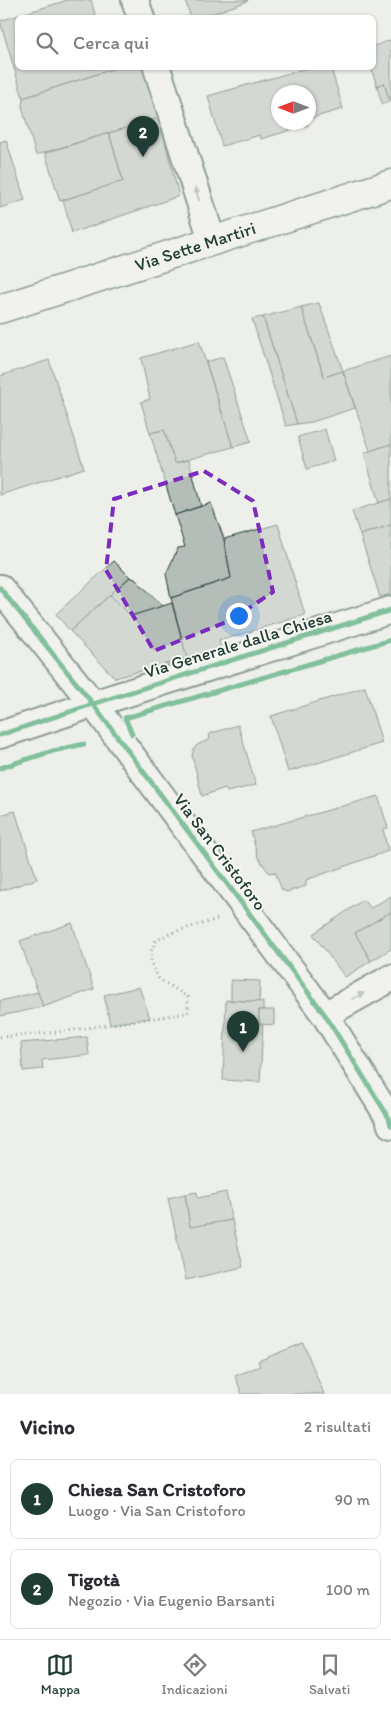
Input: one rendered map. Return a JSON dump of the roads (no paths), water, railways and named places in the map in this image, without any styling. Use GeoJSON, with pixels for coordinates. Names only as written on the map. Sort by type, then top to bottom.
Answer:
{"type":"FeatureCollection","features":[{"type":"Feature","properties":{"kind":"main road","name":"Via Sette Martiri"},"geometry":{"type":"LineString","coordinates":[[0,309],[391,184]]}},
{"type":"Feature","properties":{"kind":"street"},"geometry":{"type":"LineString","coordinates":[[135,0],[139,15]]}},
{"type":"Feature","properties":{"kind":"street"},"geometry":{"type":"LineString","coordinates":[[158,70],[212,240]]}},
{"type":"Feature","properties":{"kind":"street","name":"Via San Cristoforo"},"geometry":{"type":"LineString","coordinates":[[6,596],[93,704],[325,1015],[389,1118],[391,1125]]}},
{"type":"Feature","properties":{"kind":"street","name":"Via Generale dalla Chiesa"},"geometry":{"type":"LineString","coordinates":[[0,736],[93,704],[391,610]]}},
{"type":"Feature","properties":{"kind":"street"},"geometry":{"type":"LineString","coordinates":[[325,1015],[391,978]]}},
{"type":"Feature","properties":{"kind":"place","name":"Tigotà"},"geometry":{"type":"Point","coordinates":[143,157]}},
{"type":"Feature","properties":{"kind":"place","name":"Chiesa San Cristoforo"},"geometry":{"type":"Point","coordinates":[243,1052]}}]}
